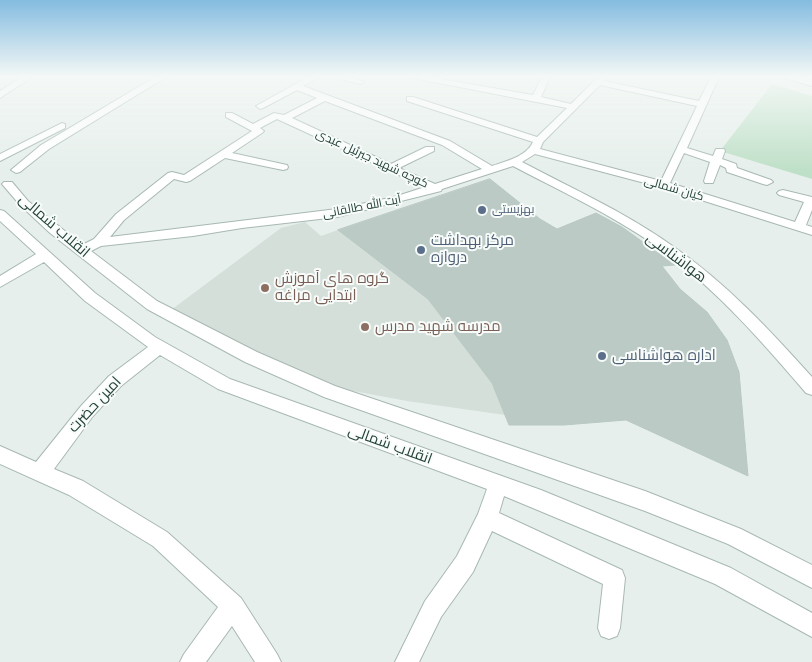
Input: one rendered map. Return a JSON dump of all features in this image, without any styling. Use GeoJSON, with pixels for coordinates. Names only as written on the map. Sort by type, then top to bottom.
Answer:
{"type":"FeatureCollection","features":[{"type":"Feature","properties":{"kind":"street"},"geometry":{"type":"LineString","coordinates":[[0,158],[32,143],[94,108]]}},
{"type":"Feature","properties":{"kind":"street"},"geometry":{"type":"LineString","coordinates":[[8,181],[45,148],[112,108]]}},
{"type":"Feature","properties":{"kind":"street"},"geometry":{"type":"LineString","coordinates":[[253,128],[277,115],[283,119],[304,108]]}},
{"type":"Feature","properties":{"kind":"street"},"geometry":{"type":"LineString","coordinates":[[353,108],[446,143],[491,170]]}},
{"type":"Feature","properties":{"kind":"street","name":"کیان شمالی"},"geometry":{"type":"LineString","coordinates":[[434,108],[536,146],[812,231]]}},
{"type":"Feature","properties":{"kind":"street","name":"آیت الله طالقانی"},"geometry":{"type":"LineString","coordinates":[[83,250],[98,242],[194,232],[242,224],[337,213],[437,189],[514,162],[536,146],[574,108]]}},
{"type":"Feature","properties":{"kind":"street"},"geometry":{"type":"LineString","coordinates":[[664,185],[700,108]]}},
{"type":"Feature","properties":{"kind":"street"},"geometry":{"type":"LineString","coordinates":[[98,242],[120,217],[172,175],[186,180],[222,154],[260,131],[229,115]]}},
{"type":"Feature","properties":{"kind":"street","name":"کوچه شهید جبرئیل عبدی"},"geometry":{"type":"LineString","coordinates":[[283,119],[437,189]]}},
{"type":"Feature","properties":{"kind":"street"},"geometry":{"type":"LineString","coordinates":[[392,167],[430,149]]}},
{"type":"Feature","properties":{"kind":"street"},"geometry":{"type":"LineString","coordinates":[[681,149],[718,156],[732,166],[731,170],[767,182]]}},
{"type":"Feature","properties":{"kind":"street"},"geometry":{"type":"LineString","coordinates":[[222,154],[283,167]]}},
{"type":"Feature","properties":{"kind":"street"},"geometry":{"type":"LineString","coordinates":[[709,181],[718,156]]}},
{"type":"Feature","properties":{"kind":"street","name":"هواشناسی"},"geometry":{"type":"LineString","coordinates":[[514,162],[619,218],[689,264],[746,317],[812,388]]}},
{"type":"Feature","properties":{"kind":"street"},"geometry":{"type":"LineString","coordinates":[[0,163],[13,166],[8,181]]}},
{"type":"Feature","properties":{"kind":"street","name":"انقلاب شمالی"},"geometry":{"type":"LineString","coordinates":[[8,181],[24,203],[54,230],[83,250],[103,269],[152,305],[251,357],[330,392],[645,501],[734,536],[812,577]]}},
{"type":"Feature","properties":{"kind":"street"},"geometry":{"type":"LineString","coordinates":[[783,193],[811,201],[799,227]]}},
{"type":"Feature","properties":{"kind":"street","name":"انقلاب شمالی"},"geometry":{"type":"LineString","coordinates":[[0,214],[90,297],[159,347],[224,384],[541,500],[724,576],[812,626]]}},
{"type":"Feature","properties":{"kind":"street"},"geometry":{"type":"LineString","coordinates":[[0,282],[45,255]]}},
{"type":"Feature","properties":{"kind":"street","name":"امین حضرت"},"geometry":{"type":"LineString","coordinates":[[40,472],[87,410],[115,381],[159,347]]}},
{"type":"Feature","properties":{"kind":"street"},"geometry":{"type":"LineString","coordinates":[[0,455],[76,488],[160,539],[232,606],[269,662]]}},
{"type":"Feature","properties":{"kind":"street"},"geometry":{"type":"LineString","coordinates":[[407,662],[433,609],[465,564],[487,518],[498,484]]}},
{"type":"Feature","properties":{"kind":"street"},"geometry":{"type":"LineString","coordinates":[[487,518],[614,578],[609,628]]}},
{"type":"Feature","properties":{"kind":"street"},"geometry":{"type":"LineString","coordinates":[[192,662],[232,606]]}},
{"type":"Feature","properties":{"kind":"shaded area","name":"مدرسه شهید مدرس"},"geometry":{"type":"Polygon","coordinates":[[[305,222],[321,236],[338,230],[428,299],[492,383],[505,415],[407,401],[337,388],[167,313],[281,228],[305,222]]]}},
{"type":"Feature","properties":{"kind":"green space"},"geometry":{"type":"Polygon","coordinates":[[[753,108],[812,108],[812,179],[720,151],[753,108]]]}},
{"type":"Feature","properties":{"kind":"building","name":"اداره هواشناسی"},"geometry":{"type":"Polygon","coordinates":[[[490,179],[540,219],[557,229],[596,213],[622,227],[675,265],[662,266],[680,289],[707,312],[727,340],[739,372],[748,476],[626,420],[564,425],[509,425],[492,383],[428,299],[338,230],[490,179]]]}},
{"type":"Feature","properties":{"kind":"place","name":"بهزیستی"},"geometry":{"type":"Point","coordinates":[482,210]}},
{"type":"Feature","properties":{"kind":"place","name":"مرکز بهداشت دروازه"},"geometry":{"type":"Point","coordinates":[421,250]}},
{"type":"Feature","properties":{"kind":"place","name":"گروه های آموزش ابتدایی مراغه"},"geometry":{"type":"Point","coordinates":[265,288]}},
{"type":"Feature","properties":{"kind":"place","name":"مدرسه شهید مدرس"},"geometry":{"type":"Point","coordinates":[365,327]}},
{"type":"Feature","properties":{"kind":"place","name":"اداره هواشناسی"},"geometry":{"type":"Point","coordinates":[602,356]}}]}
